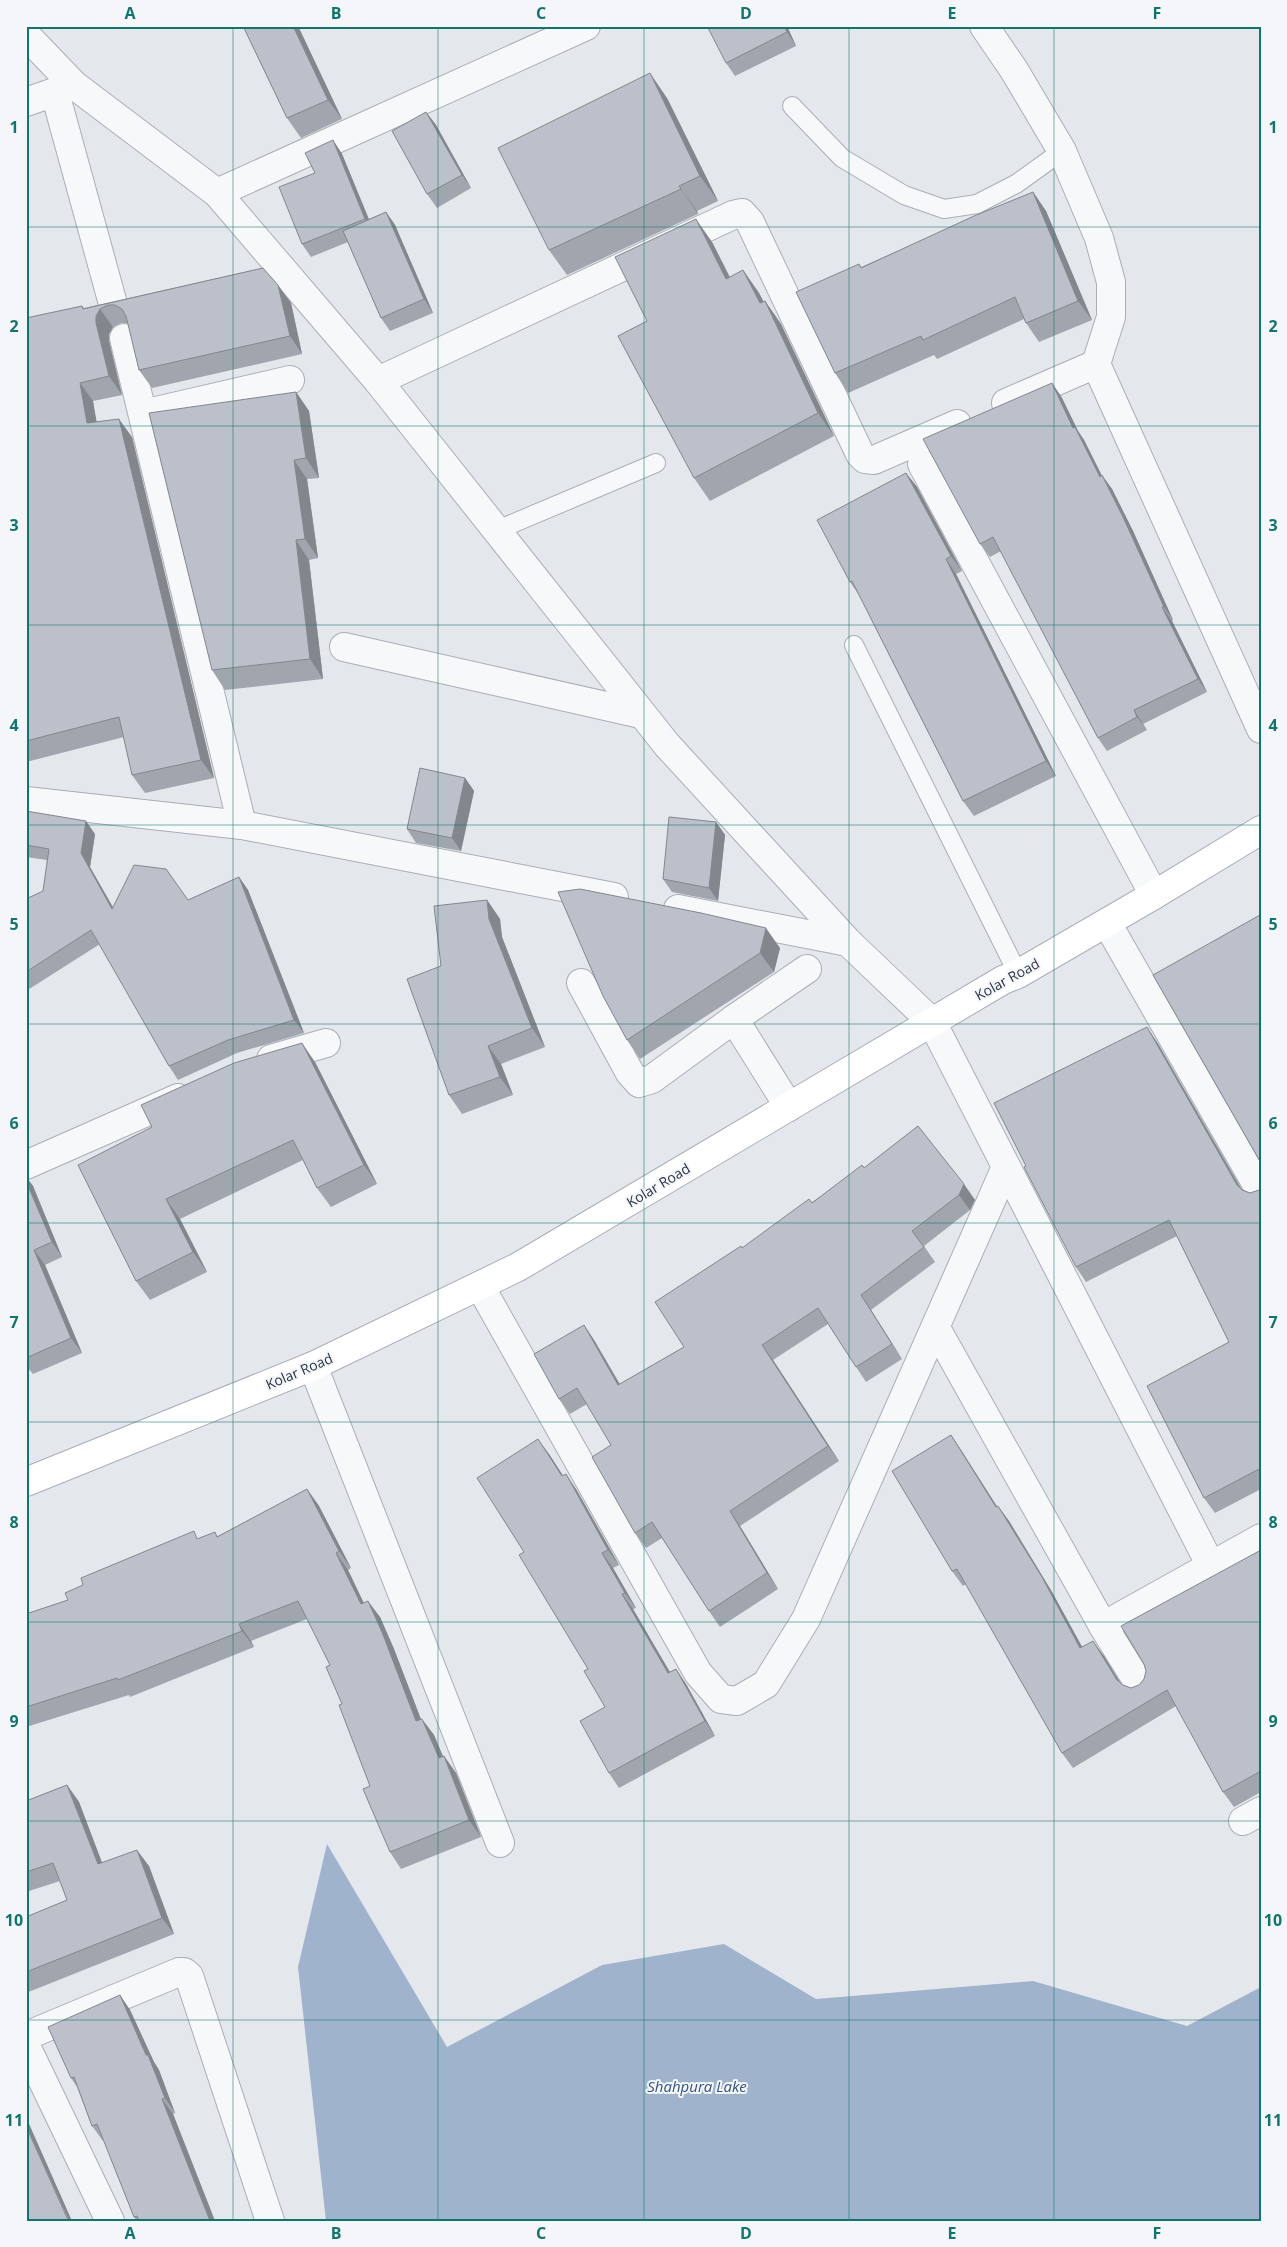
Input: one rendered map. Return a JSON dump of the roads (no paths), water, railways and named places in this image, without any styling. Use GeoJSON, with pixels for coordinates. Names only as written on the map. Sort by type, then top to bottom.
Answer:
{"type":"FeatureCollection","features":[{"type":"Feature","properties":{"kind":"main road","name":"Kolar Road"},"geometry":{"type":"LineString","coordinates":[[26,1482],[313,1366],[518,1267],[1003,980],[1018,974],[1154,895],[1261,830]]}},
{"type":"Feature","properties":{"kind":"street"},"geometry":{"type":"LineString","coordinates":[[217,193],[586,26]]}},
{"type":"Feature","properties":{"kind":"street"},"geometry":{"type":"LineString","coordinates":[[984,26],[1014,70],[1062,151],[1099,238],[1111,282],[1111,317],[1096,364],[1261,729]]}},
{"type":"Feature","properties":{"kind":"street"},"geometry":{"type":"LineString","coordinates":[[31,36],[64,89],[113,304]]}},
{"type":"Feature","properties":{"kind":"street"},"geometry":{"type":"LineString","coordinates":[[64,89],[217,193],[378,381],[495,531],[667,745],[848,942],[932,1022],[1212,1566]]}},
{"type":"Feature","properties":{"kind":"street"},"geometry":{"type":"LineString","coordinates":[[26,102],[64,89]]}},
{"type":"Feature","properties":{"kind":"street"},"geometry":{"type":"LineString","coordinates":[[378,381],[733,215],[742,213],[750,222],[860,454],[866,459],[874,460],[1096,364]]}},
{"type":"Feature","properties":{"kind":"street"},"geometry":{"type":"LineString","coordinates":[[124,338],[242,825]]}},
{"type":"Feature","properties":{"kind":"street"},"geometry":{"type":"LineString","coordinates":[[142,414],[290,380]]}},
{"type":"Feature","properties":{"kind":"street"},"geometry":{"type":"LineString","coordinates":[[922,464],[1154,895]]}},
{"type":"Feature","properties":{"kind":"street"},"geometry":{"type":"LineString","coordinates":[[344,647],[641,714]]}},
{"type":"Feature","properties":{"kind":"street"},"geometry":{"type":"LineString","coordinates":[[26,802],[242,825],[848,942]]}},
{"type":"Feature","properties":{"kind":"street"},"geometry":{"type":"LineString","coordinates":[[1107,922],[1258,1183]]}},
{"type":"Feature","properties":{"kind":"street"},"geometry":{"type":"LineString","coordinates":[[581,983],[630,1073],[639,1083],[652,1079],[807,969]]}},
{"type":"Feature","properties":{"kind":"street"},"geometry":{"type":"LineString","coordinates":[[734,1019],[789,1107]]}},
{"type":"Feature","properties":{"kind":"street"},"geometry":{"type":"LineString","coordinates":[[251,1065],[326,1043]]}},
{"type":"Feature","properties":{"kind":"street"},"geometry":{"type":"LineString","coordinates":[[26,1165],[199,1088]]}},
{"type":"Feature","properties":{"kind":"street"},"geometry":{"type":"LineString","coordinates":[[480,1286],[698,1673],[721,1699],[737,1701],[766,1684],[806,1619],[1006,1167]]}},
{"type":"Feature","properties":{"kind":"street"},"geometry":{"type":"LineString","coordinates":[[936,1328],[1103,1626],[1141,1687]]}},
{"type":"Feature","properties":{"kind":"street"},"geometry":{"type":"LineString","coordinates":[[313,1366],[500,1843]]}},
{"type":"Feature","properties":{"kind":"street"},"geometry":{"type":"LineString","coordinates":[[1103,1626],[1261,1538]]}},
{"type":"Feature","properties":{"kind":"street"},"geometry":{"type":"LineString","coordinates":[[26,2036],[179,1972],[184,1972],[189,1976],[270,2221]]}},
{"type":"Feature","properties":{"kind":"street"},"geometry":{"type":"LineString","coordinates":[[26,2046],[110,2221]]}},
{"type":"Feature","properties":{"kind":"lane"},"geometry":{"type":"LineString","coordinates":[[792,106],[842,158],[904,195],[944,209],[977,204],[1016,184],[1062,151]]}},
{"type":"Feature","properties":{"kind":"lane"},"geometry":{"type":"LineString","coordinates":[[495,531],[656,463]]}},
{"type":"Feature","properties":{"kind":"lane"},"geometry":{"type":"LineString","coordinates":[[854,645],[1018,974]]}},
{"type":"Feature","properties":{"kind":"water","name":"Shahpura Lake"},"geometry":{"type":"Polygon","coordinates":[[[327,1844],[447,2047],[602,1965],[724,1944],[816,1999],[1033,1981],[1187,2026],[1261,1987],[1261,2221],[326,2221],[298,1967],[327,1844]]]}}]}
